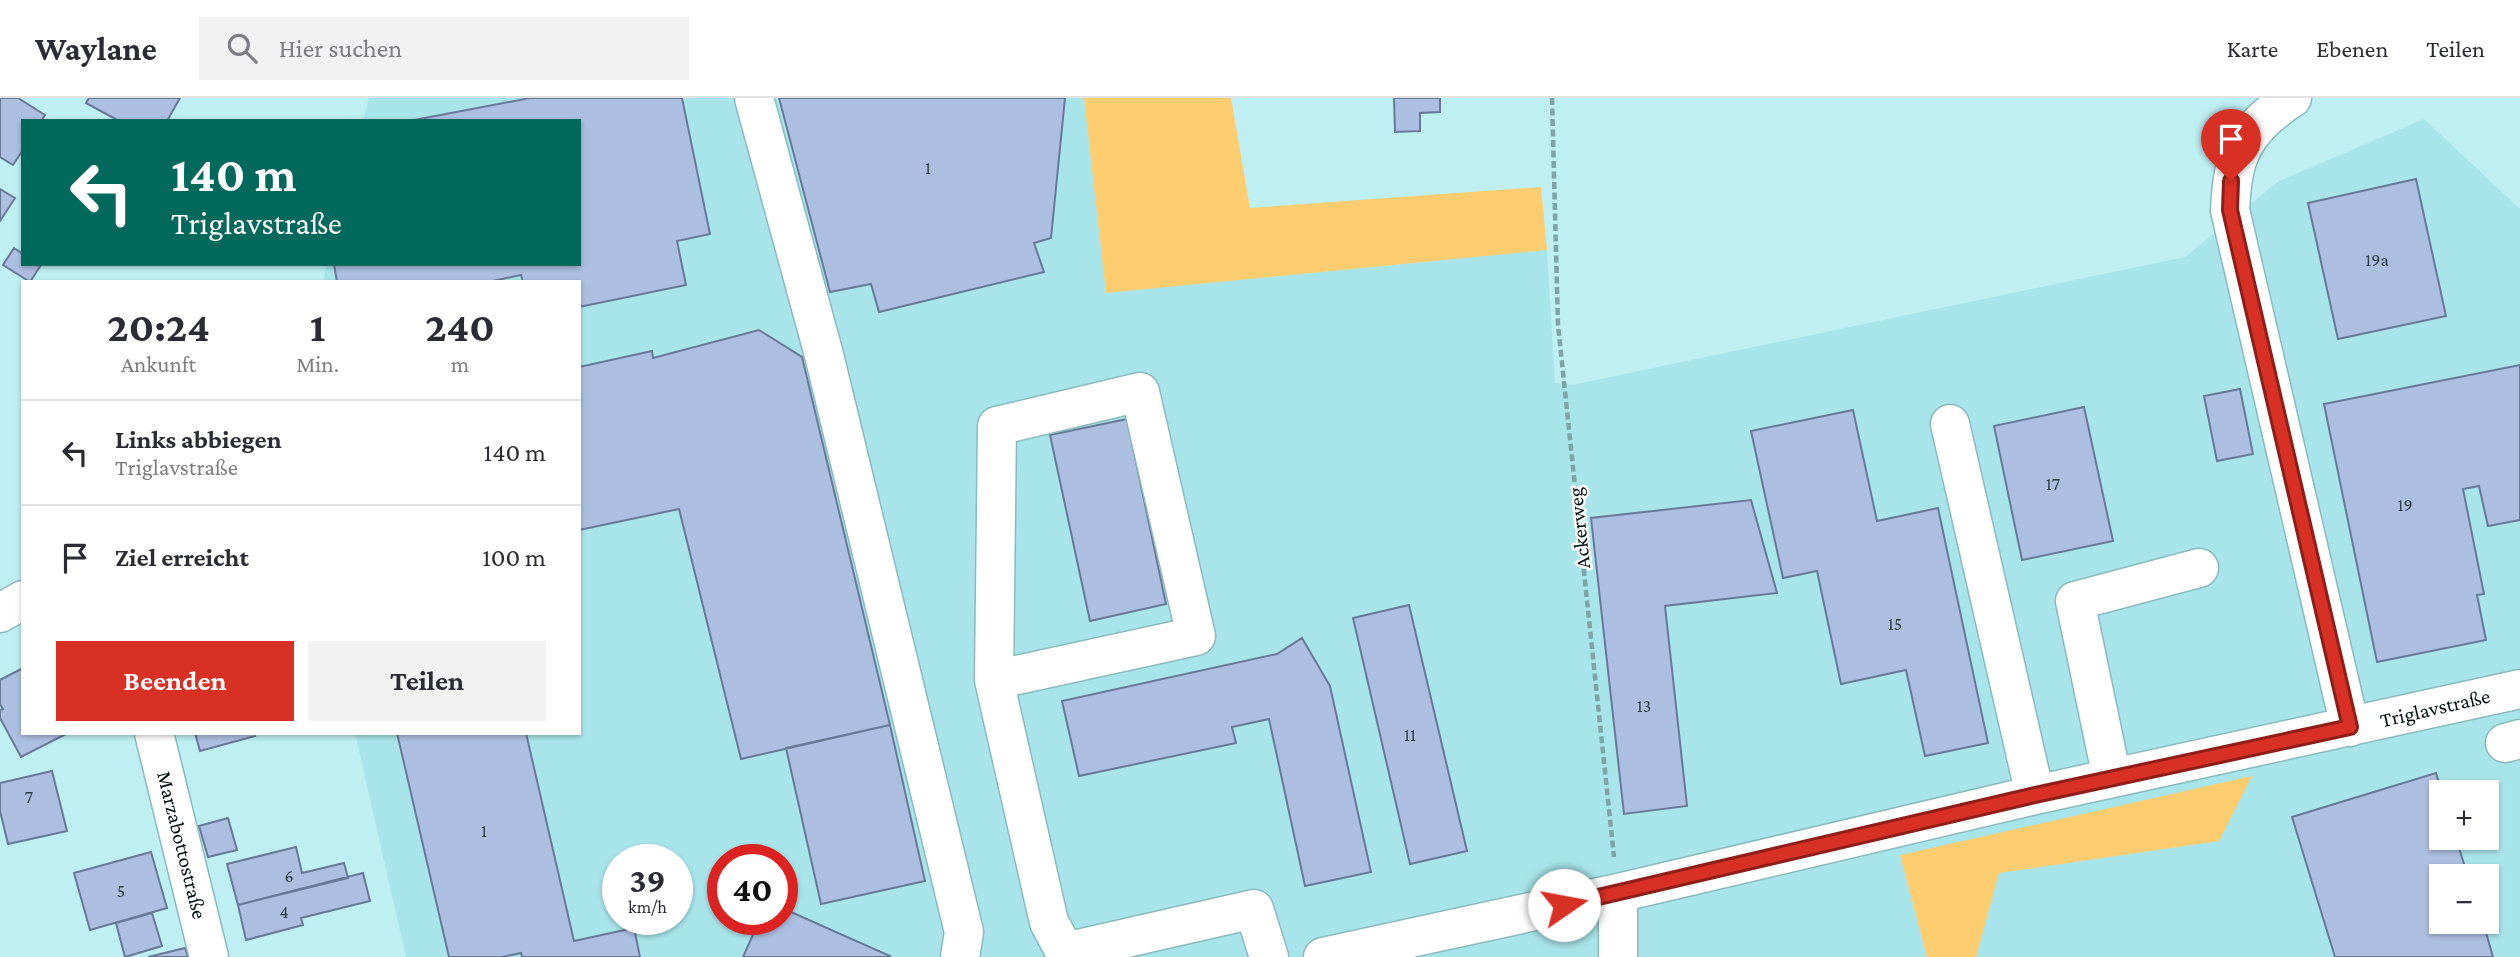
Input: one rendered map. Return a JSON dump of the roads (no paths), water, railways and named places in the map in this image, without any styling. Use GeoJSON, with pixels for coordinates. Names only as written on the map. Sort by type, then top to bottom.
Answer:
{"type":"FeatureCollection","features":[{"type":"Feature","properties":{"kind":"street"},"geometry":{"type":"LineString","coordinates":[[754,98],[824,355],[961,918],[964,932],[960,957]]}},
{"type":"Feature","properties":{"kind":"street","name":"Triglavstraße"},"geometry":{"type":"LineString","coordinates":[[2292,98],[2254,128],[2239,152],[2231,181],[2230,210],[2350,727]]}},
{"type":"Feature","properties":{"kind":"street"},"geometry":{"type":"LineString","coordinates":[[995,680],[1196,636],[1140,392],[997,426],[995,680],[1049,922],[1065,954],[1254,909],[1269,957]]}},
{"type":"Feature","properties":{"kind":"street"},"geometry":{"type":"LineString","coordinates":[[1950,424],[2035,795]]}},
{"type":"Feature","properties":{"kind":"street"},"geometry":{"type":"LineString","coordinates":[[2112,778],[2074,601],[2199,568]]}},
{"type":"Feature","properties":{"kind":"street"},"geometry":{"type":"LineString","coordinates":[[0,613],[21,601]]}},
{"type":"Feature","properties":{"kind":"street","name":"Triglavstraße"},"geometry":{"type":"LineString","coordinates":[[1322,957],[1618,893],[2035,795],[2520,689]]}},
{"type":"Feature","properties":{"kind":"street","name":"Marzabottostraße"},"geometry":{"type":"LineString","coordinates":[[154,735],[209,957]]}},
{"type":"Feature","properties":{"kind":"street"},"geometry":{"type":"LineString","coordinates":[[1618,893],[1618,957]]}}]}
